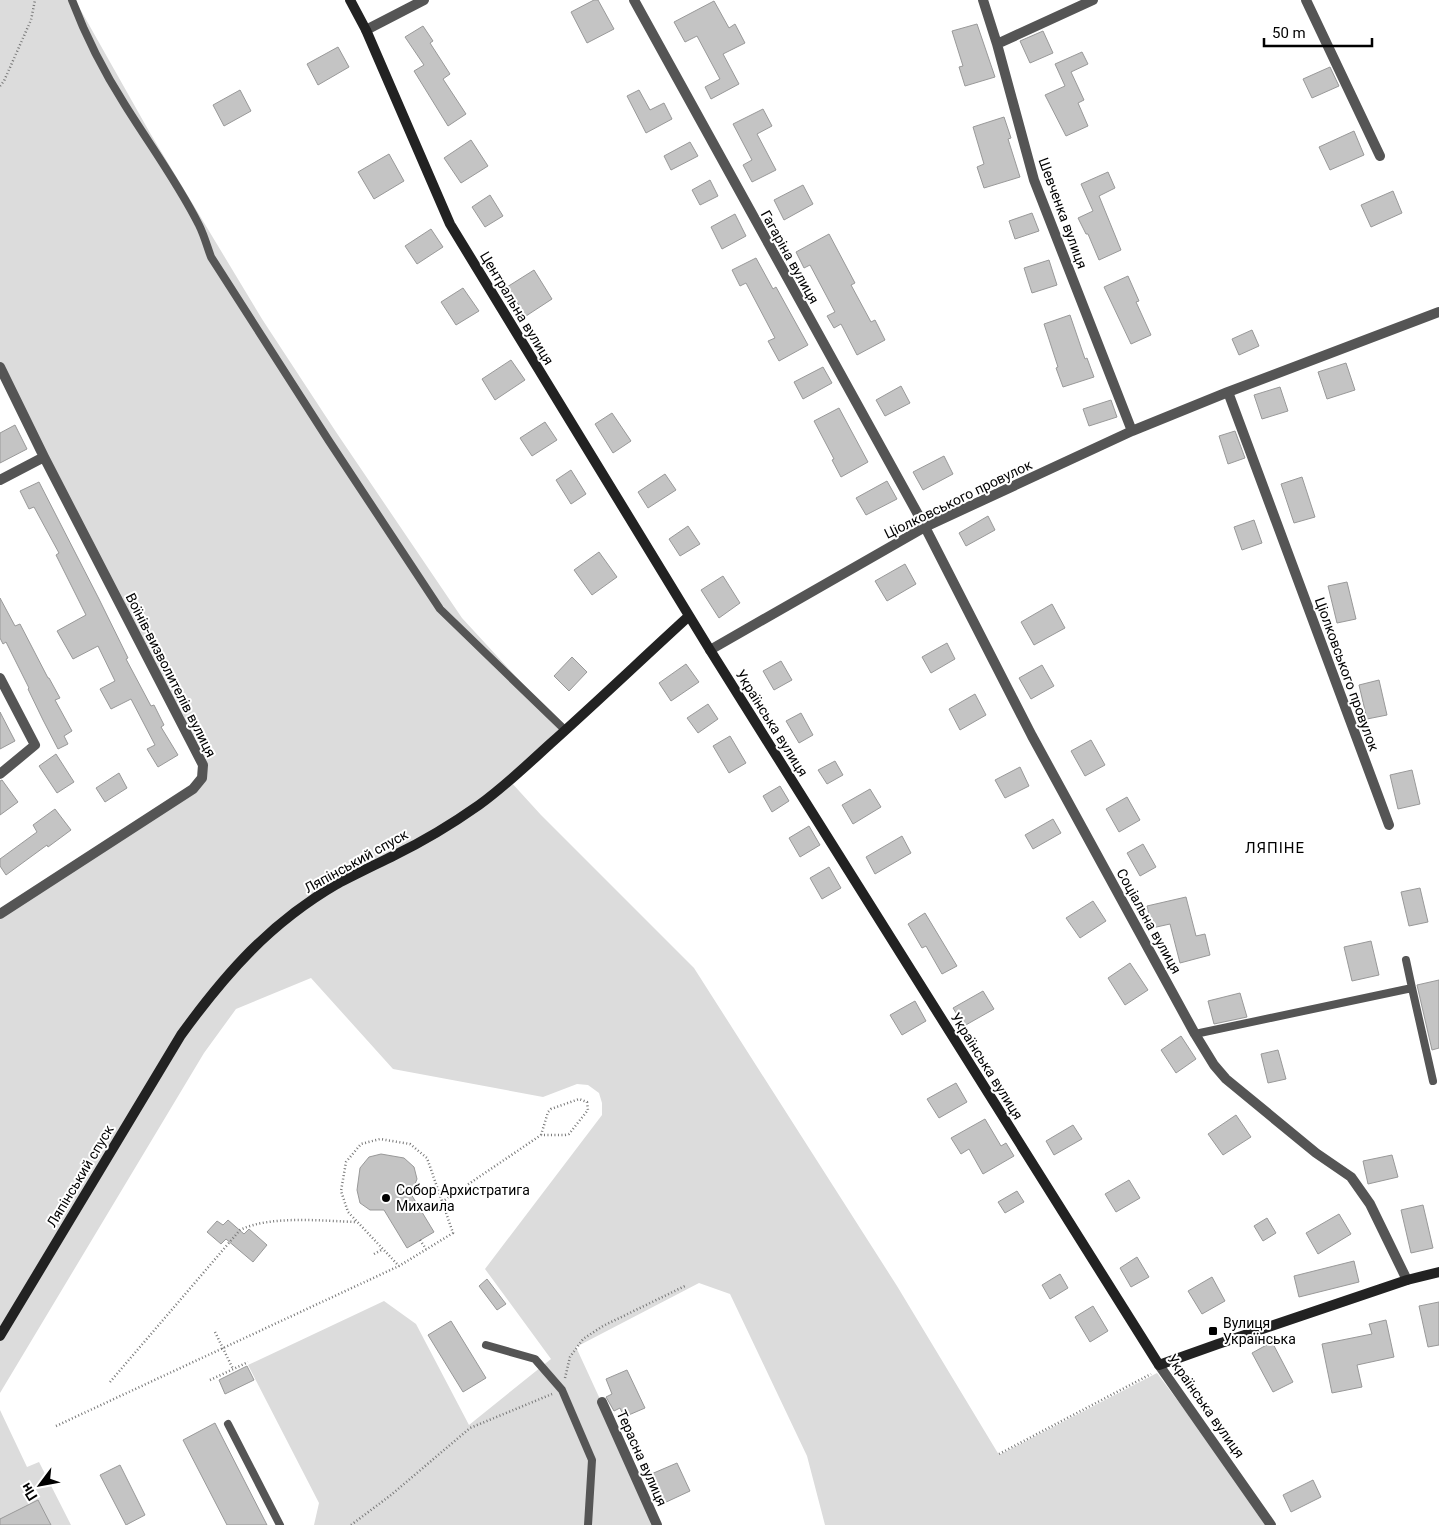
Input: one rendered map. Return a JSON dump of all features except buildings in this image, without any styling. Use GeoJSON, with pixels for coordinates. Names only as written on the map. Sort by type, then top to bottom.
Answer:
{"type":"FeatureCollection","features":[{"type":"Feature","properties":{"kind":"street","name":"Центральна вулиця"},"geometry":{"type":"LineString","coordinates":[[350,0],[366,30],[450,224],[689,616]]}},
{"type":"Feature","properties":{"kind":"street"},"geometry":{"type":"LineString","coordinates":[[366,30],[424,0]]}},
{"type":"Feature","properties":{"kind":"street","name":"Гагаріна вулиця"},"geometry":{"type":"LineString","coordinates":[[634,0],[925,527]]}},
{"type":"Feature","properties":{"kind":"street","name":"Шевченка вулиця"},"geometry":{"type":"LineString","coordinates":[[983,0],[1034,180],[1132,431]]}},
{"type":"Feature","properties":{"kind":"street"},"geometry":{"type":"LineString","coordinates":[[997,44],[1092,0]]}},
{"type":"Feature","properties":{"kind":"street"},"geometry":{"type":"LineString","coordinates":[[1306,0],[1380,156]]}},
{"type":"Feature","properties":{"kind":"street","name":"Ціолковського провулок"},"geometry":{"type":"LineString","coordinates":[[710,650],[925,527],[1132,431],[1228,392],[1439,312]]}},
{"type":"Feature","properties":{"kind":"street","name":"Воїнів-визволителів вулиця"},"geometry":{"type":"LineString","coordinates":[[0,366],[44,457],[203,765],[202,778],[193,790],[0,914]]}},
{"type":"Feature","properties":{"kind":"street","name":"Ціолковського провулок"},"geometry":{"type":"LineString","coordinates":[[1228,392],[1389,826]]}},
{"type":"Feature","properties":{"kind":"street"},"geometry":{"type":"LineString","coordinates":[[0,480],[44,457]]}},
{"type":"Feature","properties":{"kind":"street","name":"Соціальна вулиця"},"geometry":{"type":"LineString","coordinates":[[925,527],[1032,736],[1195,1034],[1214,1065],[1226,1078],[1316,1153],[1351,1177],[1359,1186],[1408,1280]]}},
{"type":"Feature","properties":{"kind":"street","name":"Ляпінський спуск"},"geometry":{"type":"LineString","coordinates":[[0,1336],[181,1035],[211,994],[245,956],[276,927],[310,901],[358,873],[424,839],[480,803],[565,730],[689,616]]}},
{"type":"Feature","properties":{"kind":"street","name":"Українська вулиця"},"geometry":{"type":"LineString","coordinates":[[689,616],[1160,1367],[1271,1525]]}},
{"type":"Feature","properties":{"kind":"street"},"geometry":{"type":"LineString","coordinates":[[0,678],[34,745],[0,774]]}},
{"type":"Feature","properties":{"kind":"street"},"geometry":{"type":"LineString","coordinates":[[1160,1367],[1408,1280],[1439,1272]]}},
{"type":"Feature","properties":{"kind":"street","name":"Терасна вулиця"},"geometry":{"type":"LineString","coordinates":[[602,1402],[657,1525]]}},
{"type":"Feature","properties":{"kind":"lane"},"geometry":{"type":"LineString","coordinates":[[72,0],[98,59],[124,104],[185,199],[200,227],[211,257],[313,417],[440,609],[565,730]]}},
{"type":"Feature","properties":{"kind":"lane"},"geometry":{"type":"LineString","coordinates":[[1406,960],[1433,1081]]}},
{"type":"Feature","properties":{"kind":"lane"},"geometry":{"type":"LineString","coordinates":[[1195,1034],[1412,988]]}},
{"type":"Feature","properties":{"kind":"lane"},"geometry":{"type":"LineString","coordinates":[[486,1345],[535,1359],[562,1390],[592,1460],[588,1525]]}},
{"type":"Feature","properties":{"kind":"lane"},"geometry":{"type":"LineString","coordinates":[[228,1424],[280,1525]]}},
{"type":"Feature","properties":{"kind":"path"},"geometry":{"type":"LineString","coordinates":[[0,86],[31,20],[36,0]]}},
{"type":"Feature","properties":{"kind":"path"},"geometry":{"type":"LineString","coordinates":[[442,1202],[541,1135],[569,1134],[588,1110],[586,1102],[579,1099],[551,1109],[548,1112],[541,1135]]}},
{"type":"Feature","properties":{"kind":"path"},"geometry":{"type":"LineString","coordinates":[[56,1426],[400,1266],[453,1233],[427,1158],[410,1144],[380,1139],[361,1144],[346,1162],[341,1191],[348,1212],[400,1266]]}},
{"type":"Feature","properties":{"kind":"path"},"geometry":{"type":"LineString","coordinates":[[110,1382],[240,1230],[262,1223],[284,1221],[357,1222]]}},
{"type":"Feature","properties":{"kind":"path"},"geometry":{"type":"LineString","coordinates":[[420,1240],[426,1250]]}},
{"type":"Feature","properties":{"kind":"path"},"geometry":{"type":"LineString","coordinates":[[374,1254],[383,1249]]}},
{"type":"Feature","properties":{"kind":"path"},"geometry":{"type":"LineString","coordinates":[[351,1525],[391,1495],[470,1428],[562,1390],[570,1357],[584,1339],[602,1326],[685,1286]]}},
{"type":"Feature","properties":{"kind":"path"},"geometry":{"type":"LineString","coordinates":[[215,1332],[233,1369]]}},
{"type":"Feature","properties":{"kind":"path"},"geometry":{"type":"LineString","coordinates":[[210,1380],[248,1362]]}},
{"type":"Feature","properties":{"kind":"path"},"geometry":{"type":"LineString","coordinates":[[999,1454],[1160,1367]]}},
{"type":"Feature","properties":{"kind":"shaded area"},"geometry":{"type":"Polygon","coordinates":[[[0,0],[75,0],[150,133],[262,319],[336,432],[462,618],[565,730],[510,781],[541,815],[694,968],[897,1286],[999,1455],[1157,1373],[1229,1469],[1267,1525],[825,1525],[807,1456],[730,1294],[699,1283],[576,1347],[658,1525],[314,1525],[319,1503],[248,1365],[384,1301],[416,1324],[469,1425],[551,1359],[485,1269],[602,1115],[602,1103],[599,1093],[588,1085],[577,1084],[543,1097],[393,1069],[311,978],[236,1009],[204,1053],[0,1393],[0,914],[193,789],[203,765],[0,367],[0,0]]]}},
{"type":"Feature","properties":{"kind":"shaded area"},"geometry":{"type":"Polygon","coordinates":[[[0,1410],[27,1467],[39,1462],[71,1525],[0,1525],[0,1410]]]}},
{"type":"Feature","properties":{"kind":"place","name":"Собор Архистратига Михаила"},"geometry":{"type":"Point","coordinates":[386,1198]}},
{"type":"Feature","properties":{"kind":"place","name":"Вулиця Українська"},"geometry":{"type":"Point","coordinates":[1213,1331]}},
{"type":"Feature","properties":{"kind":"district","name":"ЛЯПІНЕ"},"geometry":{"type":"Point","coordinates":[1275,848]}}]}
